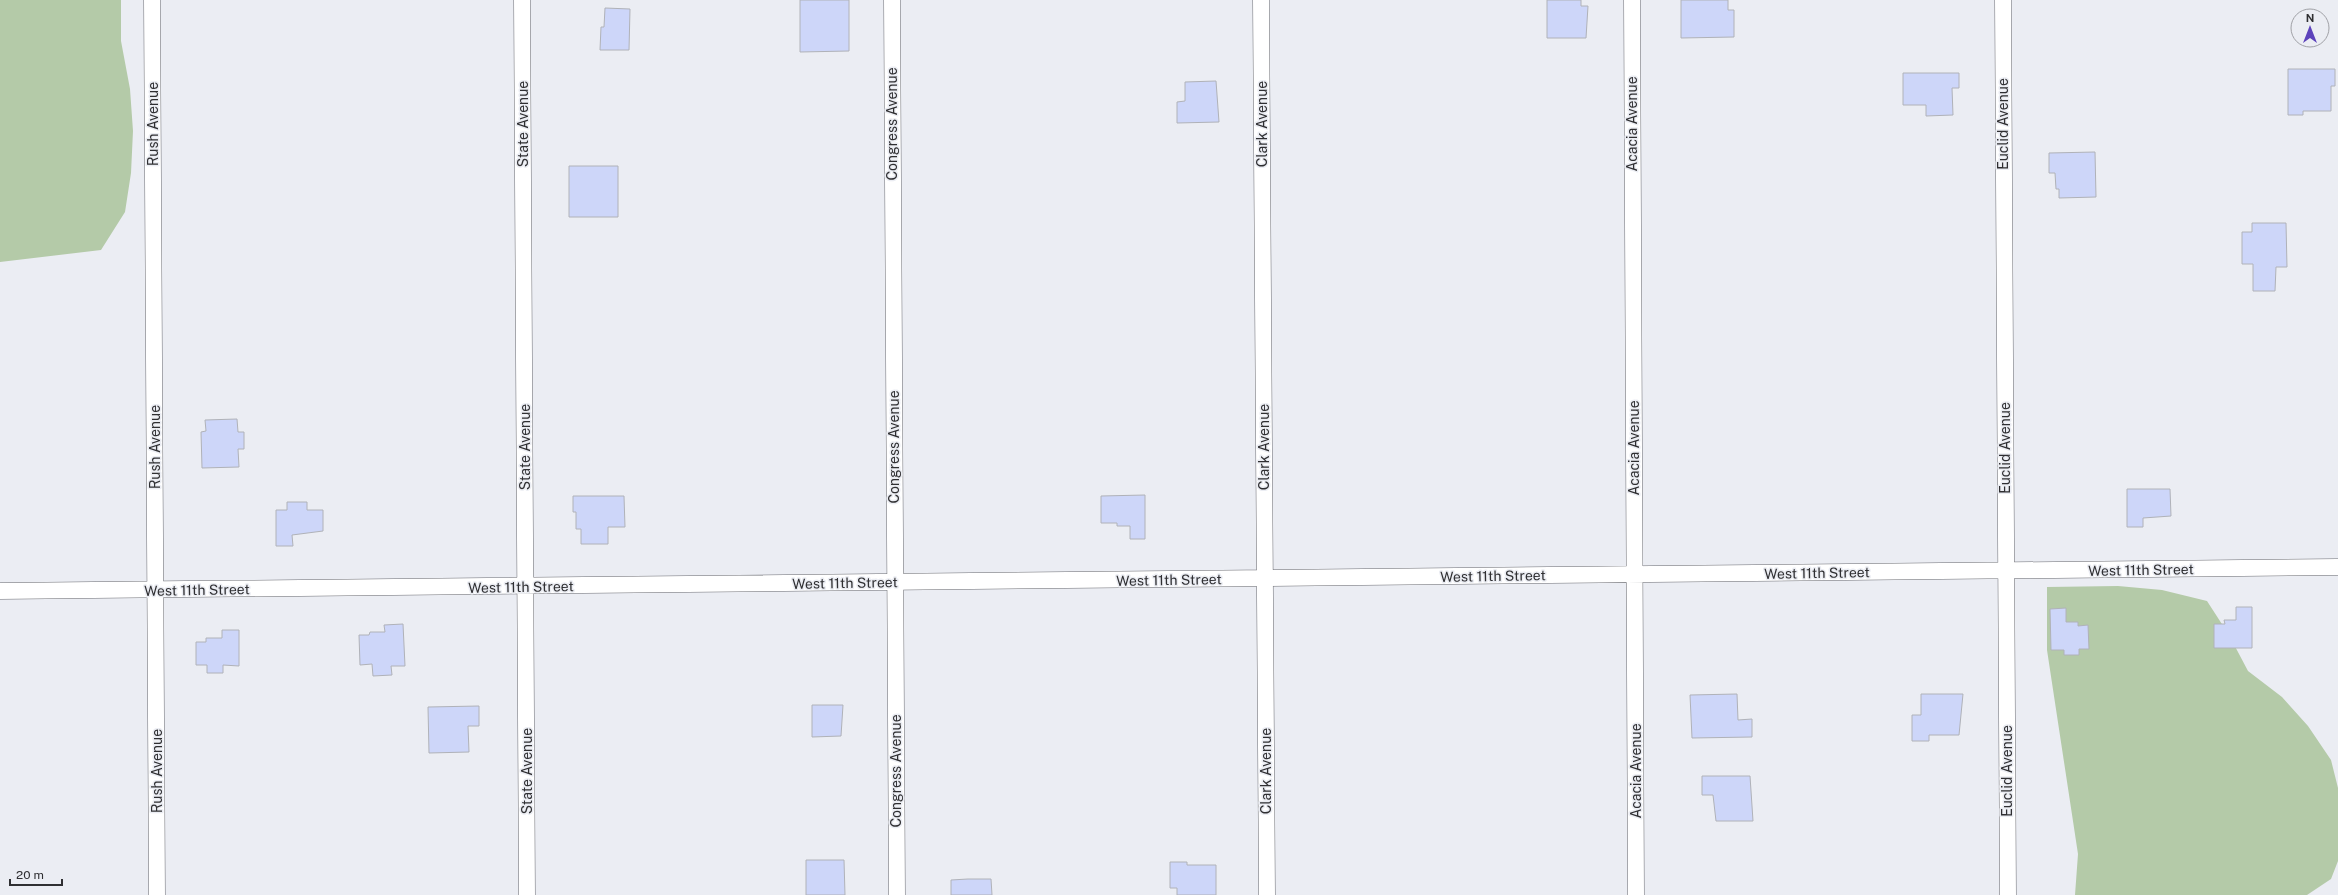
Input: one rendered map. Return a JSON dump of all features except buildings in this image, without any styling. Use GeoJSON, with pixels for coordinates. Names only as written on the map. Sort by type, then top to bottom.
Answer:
{"type":"FeatureCollection","features":[{"type":"Feature","properties":{"kind":"street","name":"Rush Avenue"},"geometry":{"type":"LineString","coordinates":[[152,0],[158,895]]}},
{"type":"Feature","properties":{"kind":"street","name":"State Avenue"},"geometry":{"type":"LineString","coordinates":[[522,0],[527,895]]}},
{"type":"Feature","properties":{"kind":"street","name":"Congress Avenue"},"geometry":{"type":"LineString","coordinates":[[892,0],[897,895]]}},
{"type":"Feature","properties":{"kind":"street","name":"Clark Avenue"},"geometry":{"type":"LineString","coordinates":[[1262,0],[1267,895]]}},
{"type":"Feature","properties":{"kind":"street","name":"Acacia Avenue"},"geometry":{"type":"LineString","coordinates":[[1632,0],[1636,895]]}},
{"type":"Feature","properties":{"kind":"street","name":"Euclid Avenue"},"geometry":{"type":"LineString","coordinates":[[2003,0],[2008,895]]}},
{"type":"Feature","properties":{"kind":"street","name":"West 11th Street"},"geometry":{"type":"LineString","coordinates":[[0,592],[2006,572],[2338,567]]}},
{"type":"Feature","properties":{"kind":"green space"},"geometry":{"type":"Polygon","coordinates":[[[0,0],[121,0],[121,41],[130,89],[133,131],[131,173],[125,212],[101,250],[0,262],[0,0]]]}},
{"type":"Feature","properties":{"kind":"green space"},"geometry":{"type":"Polygon","coordinates":[[[2118,586],[2162,590],[2207,601],[2229,635],[2248,671],[2282,697],[2308,726],[2331,760],[2338,788],[2338,861],[2331,879],[2307,895],[2075,895],[2078,854],[2047,650],[2047,587],[2118,586]]]}}]}
